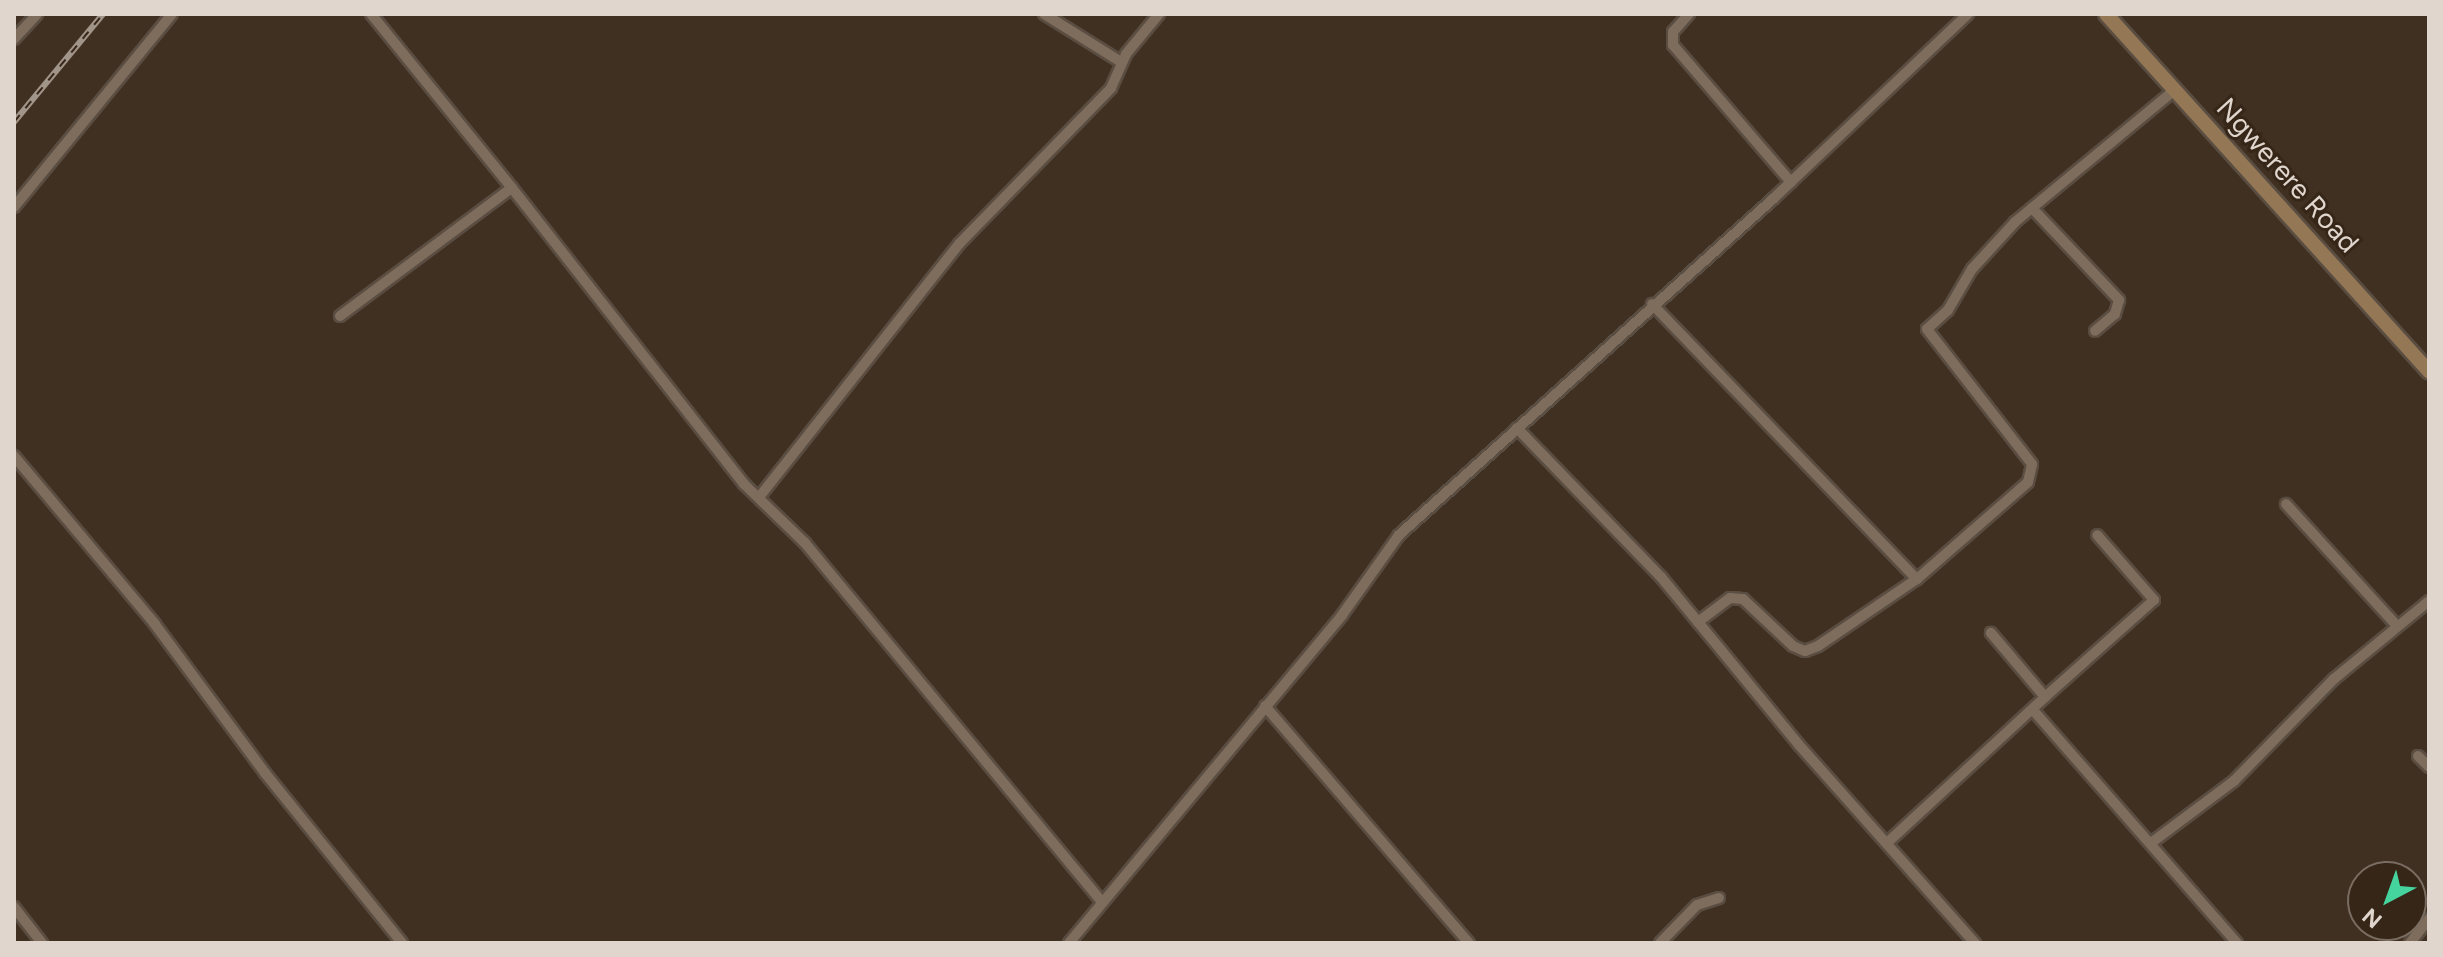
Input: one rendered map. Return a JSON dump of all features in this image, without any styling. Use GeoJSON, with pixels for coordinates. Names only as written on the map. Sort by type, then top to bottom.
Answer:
{"type":"FeatureCollection","features":[{"type":"Feature","properties":{"kind":"main road","name":"Ngwerere Road"},"geometry":{"type":"LineString","coordinates":[[2106,14],[2429,372]]}},
{"type":"Feature","properties":{"kind":"street"},"geometry":{"type":"LineString","coordinates":[[14,39],[37,14]]}},
{"type":"Feature","properties":{"kind":"street"},"geometry":{"type":"LineString","coordinates":[[14,207],[172,14]]}},
{"type":"Feature","properties":{"kind":"street"},"geometry":{"type":"LineString","coordinates":[[371,14],[512,188],[715,448],[760,496],[1102,902]]}},
{"type":"Feature","properties":{"kind":"street"},"geometry":{"type":"LineString","coordinates":[[1044,14],[1121,62]]}},
{"type":"Feature","properties":{"kind":"street"},"geometry":{"type":"LineString","coordinates":[[760,496],[959,244],[1111,88],[1121,62],[1159,14]]}},
{"type":"Feature","properties":{"kind":"street"},"geometry":{"type":"LineString","coordinates":[[1689,14],[1673,32],[1673,45],[1791,182]]}},
{"type":"Feature","properties":{"kind":"street"},"geometry":{"type":"LineString","coordinates":[[1069,943],[1342,615],[1399,535],[1791,182],[1968,14]]}},
{"type":"Feature","properties":{"kind":"street"},"geometry":{"type":"LineString","coordinates":[[1698,622],[1730,598],[1743,599],[1805,651],[1836,636],[1917,579],[2003,507],[2034,469],[1927,329],[1948,310],[1987,249],[2176,89]]}},
{"type":"Feature","properties":{"kind":"street"},"geometry":{"type":"LineString","coordinates":[[340,316],[512,188]]}},
{"type":"Feature","properties":{"kind":"street"},"geometry":{"type":"LineString","coordinates":[[2032,208],[2119,300],[2115,314],[2095,331]]}},
{"type":"Feature","properties":{"kind":"street"},"geometry":{"type":"LineString","coordinates":[[1652,304],[1917,579]]}},
{"type":"Feature","properties":{"kind":"street"},"geometry":{"type":"LineString","coordinates":[[1517,428],[1698,622],[1799,745],[1975,943]]}},
{"type":"Feature","properties":{"kind":"street"},"geometry":{"type":"LineString","coordinates":[[14,456],[154,623],[274,785],[402,943]]}},
{"type":"Feature","properties":{"kind":"street"},"geometry":{"type":"LineString","coordinates":[[2286,504],[2397,626]]}},
{"type":"Feature","properties":{"kind":"street"},"geometry":{"type":"LineString","coordinates":[[1888,842],[2154,600],[2097,535]]}},
{"type":"Feature","properties":{"kind":"street"},"geometry":{"type":"LineString","coordinates":[[2151,843],[2234,781],[2334,679],[2429,601]]}},
{"type":"Feature","properties":{"kind":"street"},"geometry":{"type":"LineString","coordinates":[[1991,633],[2045,697]]}},
{"type":"Feature","properties":{"kind":"street"},"geometry":{"type":"LineString","coordinates":[[1265,706],[1469,943]]}},
{"type":"Feature","properties":{"kind":"street"},"geometry":{"type":"LineString","coordinates":[[2033,710],[2237,943]]}},
{"type":"Feature","properties":{"kind":"street"},"geometry":{"type":"LineString","coordinates":[[2418,756],[2429,767]]}},
{"type":"Feature","properties":{"kind":"street"},"geometry":{"type":"LineString","coordinates":[[1660,943],[1697,905],[1719,898]]}},
{"type":"Feature","properties":{"kind":"street"},"geometry":{"type":"LineString","coordinates":[[14,907],[42,943]]}},
{"type":"Feature","properties":{"kind":"street"},"geometry":{"type":"LineString","coordinates":[[2410,943],[2429,919]]}},
{"type":"Feature","properties":{"kind":"railway"},"geometry":{"type":"LineString","coordinates":[[14,122],[103,14]]}}]}
